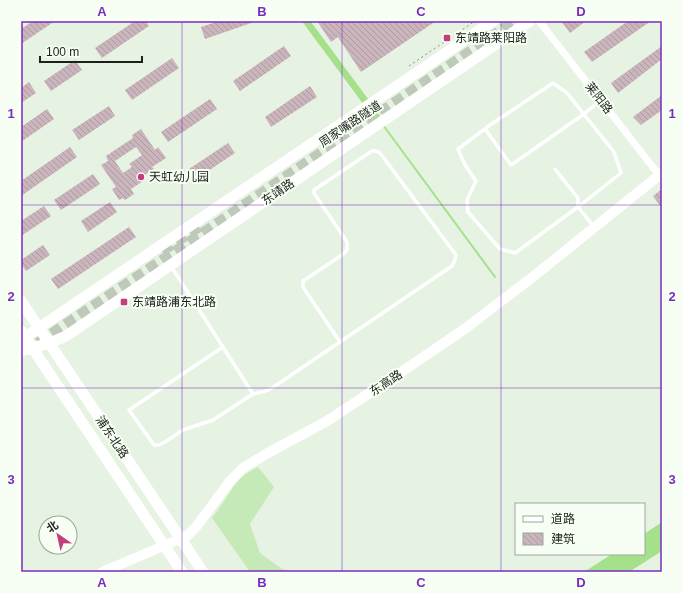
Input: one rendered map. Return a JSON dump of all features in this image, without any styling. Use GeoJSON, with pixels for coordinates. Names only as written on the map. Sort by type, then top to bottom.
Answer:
{"type":"FeatureCollection","features":[{"type":"Feature","properties":{"kind":"main road","name":"周家嘴路隧道"},"geometry":{"type":"LineString","coordinates":[[203,224],[359,118],[494,21]]}},
{"type":"Feature","properties":{"kind":"main road","name":"东靖路"},"geometry":{"type":"LineString","coordinates":[[22,336],[40,327],[494,21]]}},
{"type":"Feature","properties":{"kind":"main road","name":"东靖路"},"geometry":{"type":"LineString","coordinates":[[26,349],[50,343],[66,336],[530,21]]}},
{"type":"Feature","properties":{"kind":"main road","name":"浦东北路"},"geometry":{"type":"LineString","coordinates":[[21,301],[40,327],[99,418],[203,572]]}},
{"type":"Feature","properties":{"kind":"main road","name":"浦东北路"},"geometry":{"type":"LineString","coordinates":[[22,336],[26,349],[82,424],[182,572]]}},
{"type":"Feature","properties":{"kind":"street","name":"莱阳路"},"geometry":{"type":"LineString","coordinates":[[539,21],[660,174]]}},
{"type":"Feature","properties":{"kind":"street","name":"东高路"},"geometry":{"type":"LineString","coordinates":[[102,572],[187,536],[196,527],[231,480],[243,468],[327,421],[466,328],[510,296],[660,174]]}},
{"type":"Feature","properties":{"kind":"lane"},"geometry":{"type":"LineString","coordinates":[[553,83],[567,93],[584,114],[614,152],[621,173],[515,254],[500,249],[468,212],[467,200],[476,181],[465,165],[458,149],[553,83]]}},
{"type":"Feature","properties":{"kind":"lane"},"geometry":{"type":"LineString","coordinates":[[485,129],[512,165],[584,114],[600,100]]}},
{"type":"Feature","properties":{"kind":"lane"},"geometry":{"type":"LineString","coordinates":[[223,347],[129,410],[154,445],[159,445],[183,430],[213,420],[253,394],[272,388],[340,342],[452,266],[456,255],[380,153],[376,151],[372,151],[314,190],[314,194],[347,242],[346,250],[342,255],[303,281],[303,287],[340,342]]}},
{"type":"Feature","properties":{"kind":"lane"},"geometry":{"type":"LineString","coordinates":[[555,169],[578,198],[578,207],[594,228]]}},
{"type":"Feature","properties":{"kind":"lane"},"geometry":{"type":"LineString","coordinates":[[170,265],[253,394]]}},
{"type":"Feature","properties":{"kind":"path"},"geometry":{"type":"LineString","coordinates":[[406,68],[475,21]]}},
{"type":"Feature","properties":{"kind":"shaded area"},"geometry":{"type":"Polygon","coordinates":[[[258,467],[274,487],[250,524],[260,553],[282,569],[294,572],[250,572],[212,518],[242,477],[258,467]]]}},
{"type":"Feature","properties":{"kind":"shaded area"},"geometry":{"type":"Polygon","coordinates":[[[662,522],[662,551],[629,572],[584,572],[610,555],[645,555],[645,533],[662,522]]]}},
{"type":"Feature","properties":{"kind":"building"},"geometry":{"type":"Polygon","coordinates":[[[33,21],[55,21],[21,44],[21,29],[33,21]]]}},
{"type":"Feature","properties":{"kind":"building"},"geometry":{"type":"Polygon","coordinates":[[[135,21],[146,21],[149,26],[102,58],[95,48],[135,21]]]}},
{"type":"Feature","properties":{"kind":"building"},"geometry":{"type":"Polygon","coordinates":[[[219,21],[254,22],[205,39],[201,27],[219,21]]]}},
{"type":"Feature","properties":{"kind":"building"},"geometry":{"type":"Polygon","coordinates":[[[317,21],[436,21],[361,72],[338,37],[331,42],[317,21]]]}},
{"type":"Feature","properties":{"kind":"building"},"geometry":{"type":"Polygon","coordinates":[[[561,21],[586,21],[570,33],[561,21]]]}},
{"type":"Feature","properties":{"kind":"building"},"geometry":{"type":"Polygon","coordinates":[[[628,21],[651,21],[592,62],[584,52],[628,21]]]}},
{"type":"Feature","properties":{"kind":"building"},"geometry":{"type":"Polygon","coordinates":[[[284,46],[291,56],[240,91],[233,81],[284,46]]]}},
{"type":"Feature","properties":{"kind":"building"},"geometry":{"type":"Polygon","coordinates":[[[662,46],[662,59],[618,93],[611,83],[662,46]]]}},
{"type":"Feature","properties":{"kind":"building"},"geometry":{"type":"Polygon","coordinates":[[[172,58],[179,68],[132,100],[125,90],[172,58]]]}},
{"type":"Feature","properties":{"kind":"building"},"geometry":{"type":"Polygon","coordinates":[[[75,60],[82,70],[51,91],[44,81],[75,60]]]}},
{"type":"Feature","properties":{"kind":"building"},"geometry":{"type":"Polygon","coordinates":[[[29,82],[36,93],[21,103],[21,88],[29,82]]]}},
{"type":"Feature","properties":{"kind":"building"},"geometry":{"type":"Polygon","coordinates":[[[310,86],[317,97],[271,127],[265,117],[310,86]]]}},
{"type":"Feature","properties":{"kind":"building"},"geometry":{"type":"Polygon","coordinates":[[[662,95],[662,110],[641,125],[633,117],[662,95]]]}},
{"type":"Feature","properties":{"kind":"building"},"geometry":{"type":"Polygon","coordinates":[[[210,99],[217,109],[168,142],[161,132],[210,99]]]}},
{"type":"Feature","properties":{"kind":"building"},"geometry":{"type":"Polygon","coordinates":[[[109,106],[115,116],[79,140],[72,130],[109,106]]]}},
{"type":"Feature","properties":{"kind":"building"},"geometry":{"type":"Polygon","coordinates":[[[47,109],[54,119],[21,142],[21,127],[47,109]]]}},
{"type":"Feature","properties":{"kind":"building"},"geometry":{"type":"Polygon","coordinates":[[[141,129],[155,150],[158,147],[166,158],[152,167],[154,169],[140,178],[143,181],[131,189],[134,194],[125,200],[123,198],[119,200],[112,189],[116,187],[101,165],[108,161],[106,156],[133,138],[132,135],[141,129]],[[136,147],[115,161],[123,173],[132,167],[129,164],[142,155],[136,147]]]}},
{"type":"Feature","properties":{"kind":"building"},"geometry":{"type":"Polygon","coordinates":[[[228,143],[235,153],[196,179],[189,169],[228,143]]]}},
{"type":"Feature","properties":{"kind":"building"},"geometry":{"type":"Polygon","coordinates":[[[70,147],[77,157],[21,196],[21,181],[70,147]]]}},
{"type":"Feature","properties":{"kind":"building"},"geometry":{"type":"Polygon","coordinates":[[[93,174],[100,184],[61,210],[54,200],[93,174]]]}},
{"type":"Feature","properties":{"kind":"building"},"geometry":{"type":"Polygon","coordinates":[[[662,189],[662,208],[653,196],[662,189]]]}},
{"type":"Feature","properties":{"kind":"building"},"geometry":{"type":"Polygon","coordinates":[[[110,202],[117,212],[88,232],[81,221],[110,202]]]}},
{"type":"Feature","properties":{"kind":"building"},"geometry":{"type":"Polygon","coordinates":[[[44,206],[51,216],[21,236],[21,221],[44,206]]]}},
{"type":"Feature","properties":{"kind":"building"},"geometry":{"type":"Polygon","coordinates":[[[129,227],[136,237],[58,289],[51,279],[129,227]]]}},
{"type":"Feature","properties":{"kind":"building"},"geometry":{"type":"Polygon","coordinates":[[[43,245],[50,255],[26,271],[21,264],[21,260],[43,245]]]}},
{"type":"Feature","properties":{"kind":"waterway"},"geometry":{"type":"LineString","coordinates":[[306,21],[366,102]]}},
{"type":"Feature","properties":{"kind":"waterway","name":"周家嘴路隧道"},"geometry":{"type":"LineString","coordinates":[[371,109],[378,119]]}},
{"type":"Feature","properties":{"kind":"waterway"},"geometry":{"type":"LineString","coordinates":[[383,125],[495,277]]}},
{"type":"Feature","properties":{"kind":"tunnel"},"geometry":{"type":"LineString","coordinates":[[38,343],[515,21]]}},
{"type":"Feature","properties":{"kind":"tunnel"},"geometry":{"type":"LineString","coordinates":[[162,251],[203,224]]}},
{"type":"Feature","properties":{"kind":"place","name":"东靖路莱阳路"},"geometry":{"type":"Point","coordinates":[447,38]}},
{"type":"Feature","properties":{"kind":"place","name":"天虹幼儿园"},"geometry":{"type":"Point","coordinates":[141,177]}},
{"type":"Feature","properties":{"kind":"place","name":"东靖路浦东北路"},"geometry":{"type":"Point","coordinates":[124,302]}}]}
